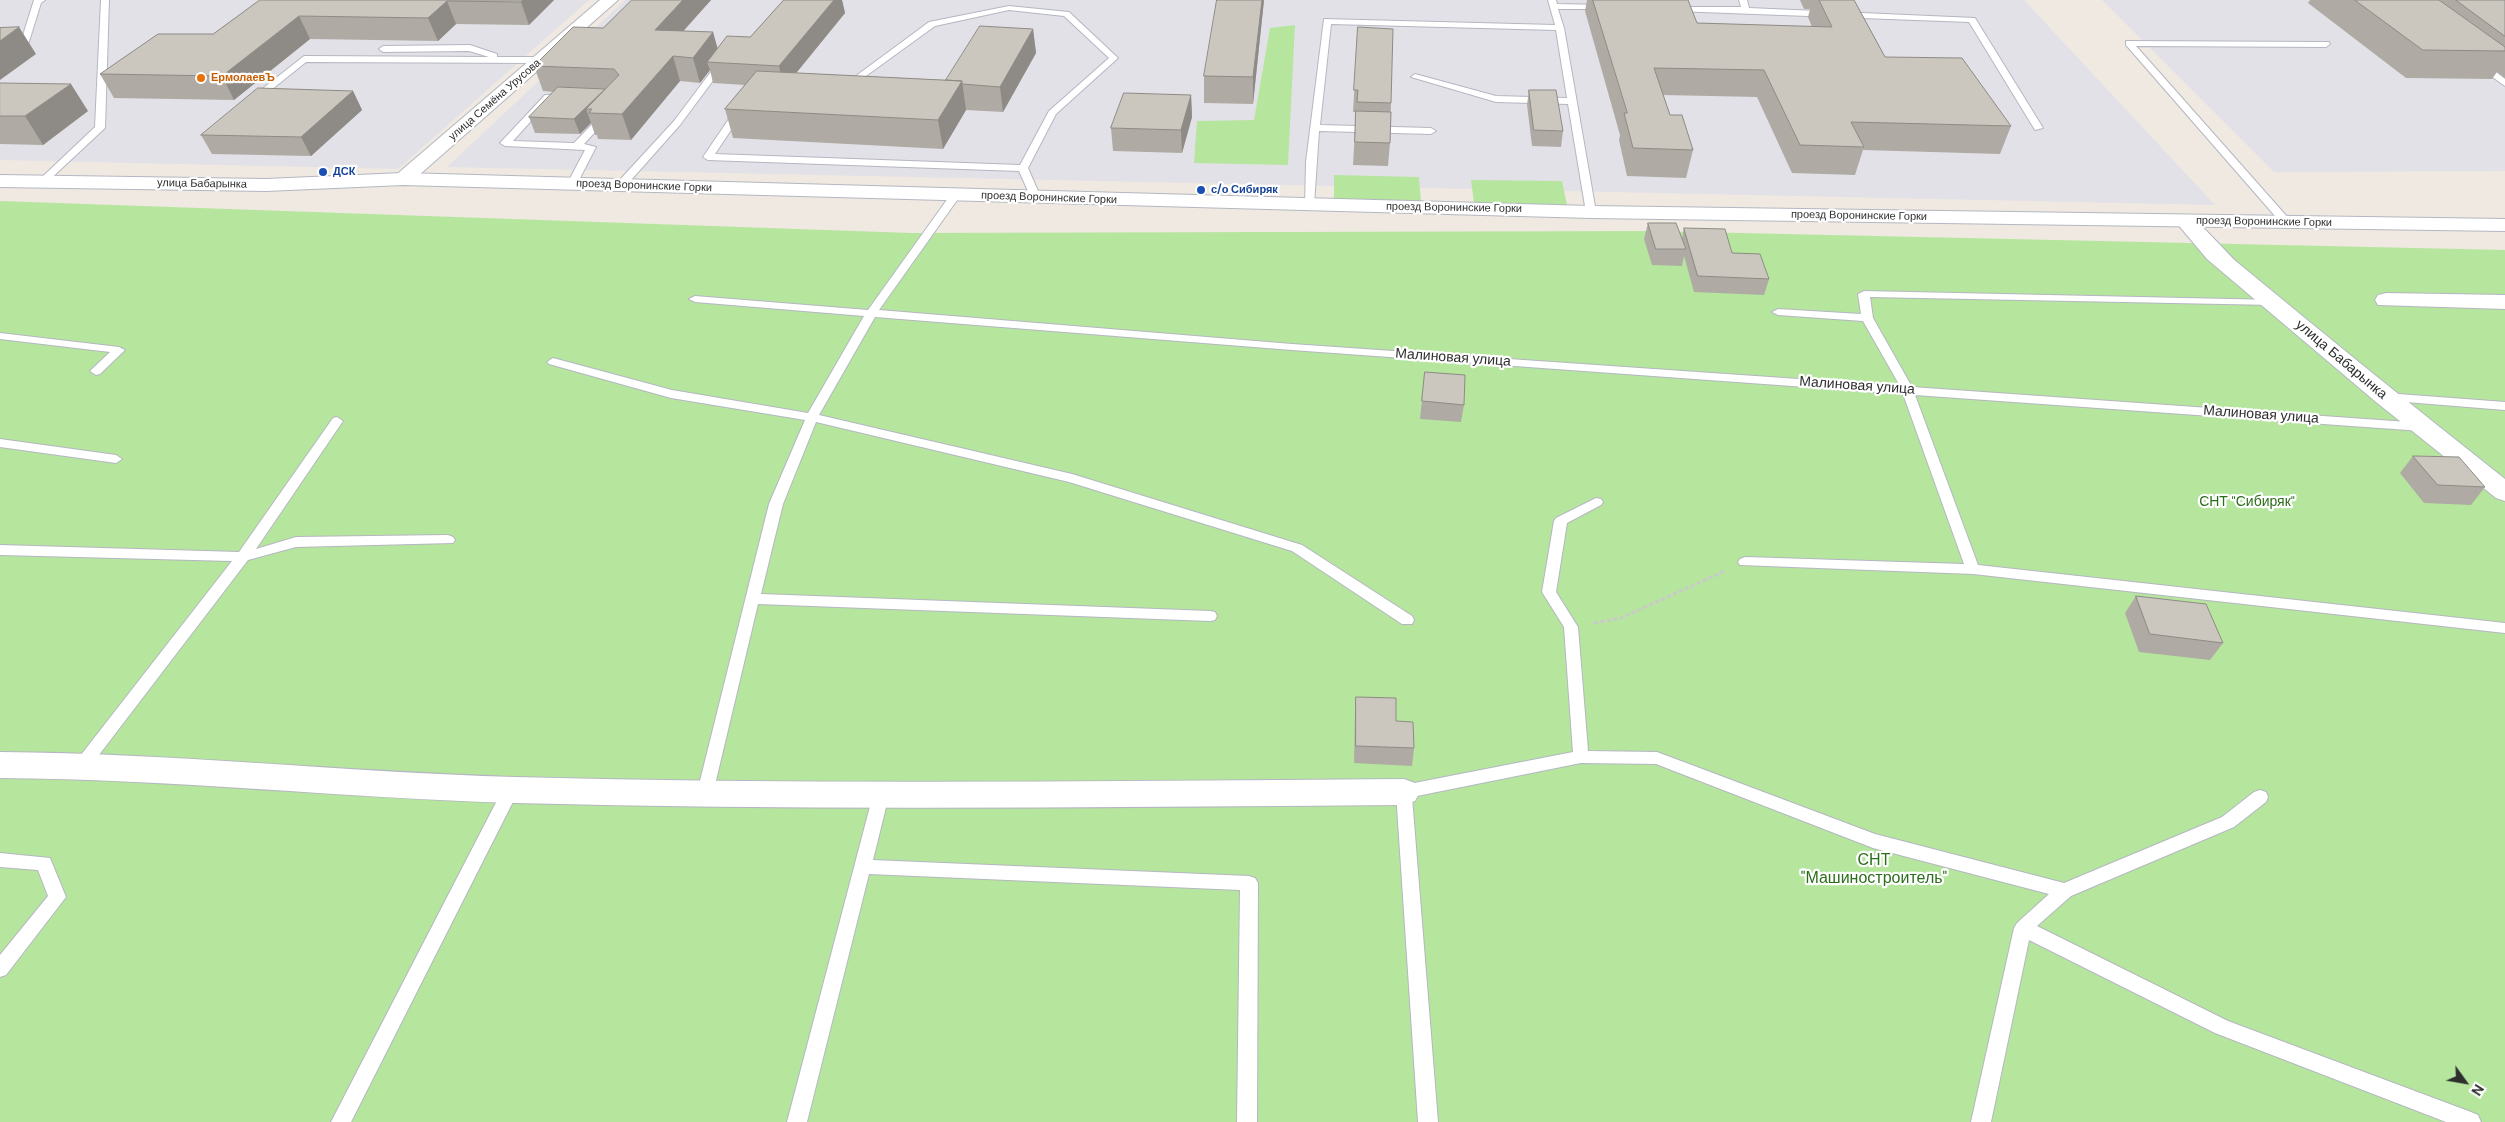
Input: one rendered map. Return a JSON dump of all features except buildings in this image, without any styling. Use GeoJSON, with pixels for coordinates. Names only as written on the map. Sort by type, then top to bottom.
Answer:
{"type":"FeatureCollection","features":[{"type":"Feature","properties":{"kind":"street","name":"улица Семёна Урусова"},"geometry":{"type":"LineString","coordinates":[[403,179],[610,0]]}},
{"type":"Feature","properties":{"kind":"street","name":"улица Бабарынка"},"geometry":{"type":"LineString","coordinates":[[0,182],[266,185],[403,179]]}},
{"type":"Feature","properties":{"kind":"street","name":"проезд Воронинские Горки"},"geometry":{"type":"LineString","coordinates":[[403,179],[956,196],[1591,212],[2505,225]]}},
{"type":"Feature","properties":{"kind":"street","name":"улица Бабарынка"},"geometry":{"type":"LineString","coordinates":[[2185,221],[2215,254],[2384,397],[2505,492]]}},
{"type":"Feature","properties":{"kind":"street"},"geometry":{"type":"LineString","coordinates":[[2386,300],[2505,302]]}},
{"type":"Feature","properties":{"kind":"street"},"geometry":{"type":"LineString","coordinates":[[0,765],[83,764],[511,790],[880,795],[1404,792]]}},
{"type":"Feature","properties":{"kind":"lane"},"geometry":{"type":"LineString","coordinates":[[23,48],[37,1],[41,0]]}},
{"type":"Feature","properties":{"kind":"lane"},"geometry":{"type":"LineString","coordinates":[[42,182],[100,128],[105,0]]}},
{"type":"Feature","properties":{"kind":"lane"},"geometry":{"type":"LineString","coordinates":[[1312,0],[1318,0]]}},
{"type":"Feature","properties":{"kind":"lane"},"geometry":{"type":"LineString","coordinates":[[1743,0],[1746,10]]}},
{"type":"Feature","properties":{"kind":"lane"},"geometry":{"type":"LineString","coordinates":[[1591,212],[1560,28],[1553,3],[1612,7]]}},
{"type":"Feature","properties":{"kind":"lane"},"geometry":{"type":"LineString","coordinates":[[840,92],[932,24],[1009,8],[1066,14],[1114,58],[1052,113],[1023,168]]}},
{"type":"Feature","properties":{"kind":"lane"},"geometry":{"type":"LineString","coordinates":[[1669,8],[1972,20],[2038,128]]}},
{"type":"Feature","properties":{"kind":"lane"},"geometry":{"type":"LineString","coordinates":[[1309,205],[1327,21],[1560,28]]}},
{"type":"Feature","properties":{"kind":"lane"},"geometry":{"type":"LineString","coordinates":[[2286,222],[2129,44],[2326,44]]}},
{"type":"Feature","properties":{"kind":"lane"},"geometry":{"type":"LineString","coordinates":[[383,49],[470,48],[502,59]]}},
{"type":"Feature","properties":{"kind":"lane"},"geometry":{"type":"LineString","coordinates":[[257,97],[304,58],[541,60]]}},
{"type":"Feature","properties":{"kind":"lane"},"geometry":{"type":"LineString","coordinates":[[620,186],[677,122],[726,58]]}},
{"type":"Feature","properties":{"kind":"lane"},"geometry":{"type":"LineString","coordinates":[[2473,59],[2505,84]]}},
{"type":"Feature","properties":{"kind":"lane"},"geometry":{"type":"LineString","coordinates":[[1415,77],[1496,100],[1573,101]]}},
{"type":"Feature","properties":{"kind":"lane"},"geometry":{"type":"LineString","coordinates":[[572,184],[591,147],[505,143],[548,97],[575,97]]}},
{"type":"Feature","properties":{"kind":"lane"},"geometry":{"type":"LineString","coordinates":[[577,146],[614,106]]}},
{"type":"Feature","properties":{"kind":"lane"},"geometry":{"type":"LineString","coordinates":[[738,112],[708,157],[1023,168]]}},
{"type":"Feature","properties":{"kind":"lane"},"geometry":{"type":"LineString","coordinates":[[1316,128],[1431,131]]}},
{"type":"Feature","properties":{"kind":"lane"},"geometry":{"type":"LineString","coordinates":[[1023,168],[1036,198]]}},
{"type":"Feature","properties":{"kind":"lane"},"geometry":{"type":"LineString","coordinates":[[705,793],[776,504],[812,417],[871,314],[956,196]]}},
{"type":"Feature","properties":{"kind":"lane"},"geometry":{"type":"LineString","coordinates":[[1974,569],[1906,389],[1867,318],[1864,294],[2273,302]]}},
{"type":"Feature","properties":{"kind":"lane","name":"Малиновая улица"},"geometry":{"type":"LineString","coordinates":[[695,299],[1292,348],[1906,389],[2422,427]]}},
{"type":"Feature","properties":{"kind":"lane"},"geometry":{"type":"LineString","coordinates":[[1778,312],[1867,318]]}},
{"type":"Feature","properties":{"kind":"lane"},"geometry":{"type":"LineString","coordinates":[[0,336],[119,350],[96,371]]}},
{"type":"Feature","properties":{"kind":"lane"},"geometry":{"type":"LineString","coordinates":[[553,362],[671,394],[812,417],[1072,478],[1297,548],[1407,620]]}},
{"type":"Feature","properties":{"kind":"lane"},"geometry":{"type":"LineString","coordinates":[[2384,397],[2505,406]]}},
{"type":"Feature","properties":{"kind":"lane"},"geometry":{"type":"LineString","coordinates":[[83,764],[243,558],[337,421]]}},
{"type":"Feature","properties":{"kind":"lane"},"geometry":{"type":"LineString","coordinates":[[0,444],[116,459]]}},
{"type":"Feature","properties":{"kind":"lane"},"geometry":{"type":"LineString","coordinates":[[1581,757],[1571,628],[1549,592],[1561,521],[1596,502]]}},
{"type":"Feature","properties":{"kind":"lane"},"geometry":{"type":"LineString","coordinates":[[0,550],[243,558],[296,542],[448,540]]}},
{"type":"Feature","properties":{"kind":"lane"},"geometry":{"type":"LineString","coordinates":[[1745,562],[1974,569],[2505,628]]}},
{"type":"Feature","properties":{"kind":"lane"},"geometry":{"type":"LineString","coordinates":[[753,600],[1210,616]]}},
{"type":"Feature","properties":{"kind":"lane"},"geometry":{"type":"LineString","coordinates":[[1428,1122],[1404,792],[1581,757],[1657,758],[1874,841],[2065,891]]}},
{"type":"Feature","properties":{"kind":"lane"},"geometry":{"type":"LineString","coordinates":[[341,1122],[511,790]]}},
{"type":"Feature","properties":{"kind":"lane"},"geometry":{"type":"LineString","coordinates":[[797,1122],[880,795]]}},
{"type":"Feature","properties":{"kind":"lane"},"geometry":{"type":"LineString","coordinates":[[1981,1122],[2024,928],[2065,891],[2228,822],[2260,797]]}},
{"type":"Feature","properties":{"kind":"lane"},"geometry":{"type":"LineString","coordinates":[[0,860],[44,863],[57,897],[0,969]]}},
{"type":"Feature","properties":{"kind":"lane"},"geometry":{"type":"LineString","coordinates":[[862,867],[1249,883],[1247,1122]]}},
{"type":"Feature","properties":{"kind":"lane"},"geometry":{"type":"LineString","coordinates":[[2024,928],[2222,1028],[2471,1122]]}},
{"type":"Feature","properties":{"kind":"path"},"geometry":{"type":"LineString","coordinates":[[1571,628],[1621,618],[1745,562]]}},
{"type":"Feature","properties":{"kind":"shaded area"},"geometry":{"type":"Polygon","coordinates":[[[0,0],[589,0],[398,169],[0,160],[0,0]]]}},
{"type":"Feature","properties":{"kind":"shaded area"},"geometry":{"type":"Polygon","coordinates":[[[625,0],[2024,0],[2215,205],[447,167],[625,0]]]}},
{"type":"Feature","properties":{"kind":"shaded area"},"geometry":{"type":"Polygon","coordinates":[[[2102,0],[2505,0],[2505,171],[2274,172],[2102,0]]]}},
{"type":"Feature","properties":{"kind":"green space"},"geometry":{"type":"Polygon","coordinates":[[[1295,25],[1288,165],[1194,163],[1197,121],[1254,120],[1270,28],[1295,25]]]}},
{"type":"Feature","properties":{"kind":"green space"},"geometry":{"type":"Polygon","coordinates":[[[1334,175],[1419,177],[1421,202],[1334,200],[1334,175]]]}},
{"type":"Feature","properties":{"kind":"green space"},"geometry":{"type":"Polygon","coordinates":[[[1471,180],[1562,181],[1567,205],[1474,203],[1471,180]]]}},
{"type":"Feature","properties":{"kind":"green space"},"geometry":{"type":"Polygon","coordinates":[[[0,201],[911,233],[1650,231],[2505,250],[2505,1122],[0,1122],[0,201]]]}},
{"type":"Feature","properties":{"kind":"place","name":"ЕрмолаевЪ"},"geometry":{"type":"Point","coordinates":[201,78]}},
{"type":"Feature","properties":{"kind":"place","name":"ДСК"},"geometry":{"type":"Point","coordinates":[323,172]}},
{"type":"Feature","properties":{"kind":"place","name":"с/о Сибиряк"},"geometry":{"type":"Point","coordinates":[1201,190]}},
{"type":"Feature","properties":{"kind":"park label","name":"СНТ \"Сибиряк\""},"geometry":{"type":"Point","coordinates":[2247,502]}},
{"type":"Feature","properties":{"kind":"park label","name":"СНТ \"Машиностроитель\""},"geometry":{"type":"Point","coordinates":[1874,870]}}]}
